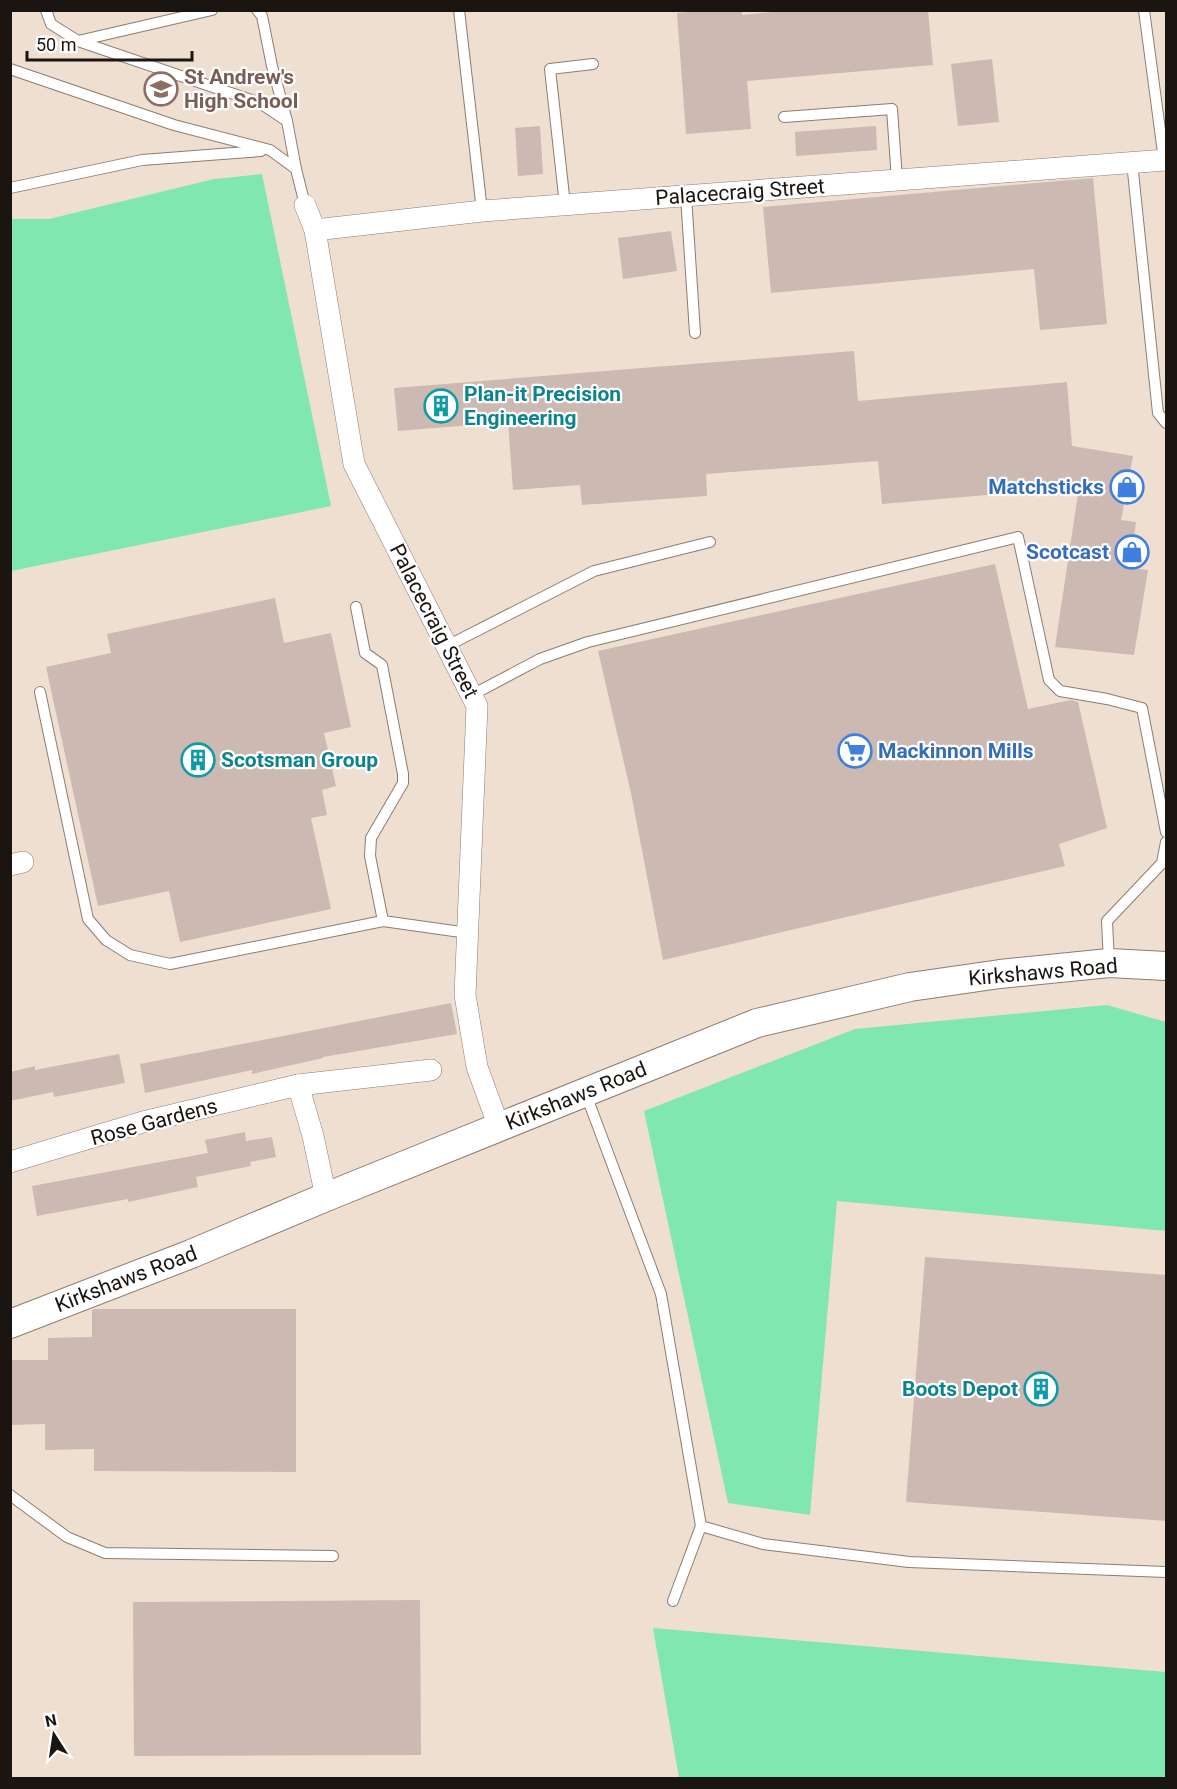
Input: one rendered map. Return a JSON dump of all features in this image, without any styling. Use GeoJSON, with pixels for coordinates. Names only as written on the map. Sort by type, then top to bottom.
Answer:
{"type":"FeatureCollection","features":[{"type":"Feature","properties":{"kind":"street","name":"Palacecraig Street"},"geometry":{"type":"LineString","coordinates":[[315,230],[482,211],[1165,160]]}},
{"type":"Feature","properties":{"kind":"street","name":"Palacecraig Street"},"geometry":{"type":"LineString","coordinates":[[305,205],[315,230],[354,464],[477,706],[465,994],[477,1067],[498,1127]]}},
{"type":"Feature","properties":{"kind":"street","name":"Kirkshaws Road"},"geometry":{"type":"LineString","coordinates":[[10,1324],[191,1254],[757,1023],[910,987],[1000,974],[1109,963],[1167,966]]}},
{"type":"Feature","properties":{"kind":"street","name":"Rose Gardens"},"geometry":{"type":"LineString","coordinates":[[10,1162],[143,1122],[298,1085],[431,1070]]}},
{"type":"Feature","properties":{"kind":"street"},"geometry":{"type":"LineString","coordinates":[[298,1085],[313,1136],[326,1197]]}},
{"type":"Feature","properties":{"kind":"lane"},"geometry":{"type":"LineString","coordinates":[[46,10],[51,24],[78,41],[260,104],[287,121]]}},
{"type":"Feature","properties":{"kind":"lane"},"geometry":{"type":"LineString","coordinates":[[78,41],[212,10]]}},
{"type":"Feature","properties":{"kind":"lane"},"geometry":{"type":"LineString","coordinates":[[257,10],[262,16],[305,205]]}},
{"type":"Feature","properties":{"kind":"lane"},"geometry":{"type":"LineString","coordinates":[[459,10],[482,211]]}},
{"type":"Feature","properties":{"kind":"lane"},"geometry":{"type":"LineString","coordinates":[[1144,10],[1165,160]]}},
{"type":"Feature","properties":{"kind":"lane"},"geometry":{"type":"LineString","coordinates":[[565,205],[550,69],[593,64]]}},
{"type":"Feature","properties":{"kind":"lane"},"geometry":{"type":"LineString","coordinates":[[10,69],[174,125],[270,150],[296,169]]}},
{"type":"Feature","properties":{"kind":"lane"},"geometry":{"type":"LineString","coordinates":[[784,117],[892,109],[897,180]]}},
{"type":"Feature","properties":{"kind":"lane"},"geometry":{"type":"LineString","coordinates":[[10,188],[141,160],[270,150]]}},
{"type":"Feature","properties":{"kind":"lane"},"geometry":{"type":"LineString","coordinates":[[1132,162],[1158,413],[1167,423]]}},
{"type":"Feature","properties":{"kind":"lane"},"geometry":{"type":"LineString","coordinates":[[686,196],[694,333]]}},
{"type":"Feature","properties":{"kind":"lane"},"geometry":{"type":"LineString","coordinates":[[472,695],[540,659],[588,642],[1018,537],[1049,680],[1060,691],[1142,708],[1167,832]]}},
{"type":"Feature","properties":{"kind":"lane"},"geometry":{"type":"LineString","coordinates":[[447,646],[594,571],[710,542]]}},
{"type":"Feature","properties":{"kind":"lane"},"geometry":{"type":"LineString","coordinates":[[356,607],[365,653],[382,666],[403,774],[403,783],[371,838],[370,856],[383,921]]}},
{"type":"Feature","properties":{"kind":"lane"},"geometry":{"type":"LineString","coordinates":[[40,692],[88,919],[106,940],[130,955],[170,964],[383,921],[468,933]]}},
{"type":"Feature","properties":{"kind":"lane"},"geometry":{"type":"LineString","coordinates":[[1109,963],[1107,921],[1162,863],[1167,842]]}},
{"type":"Feature","properties":{"kind":"lane"},"geometry":{"type":"LineString","coordinates":[[585,1092],[661,1294],[701,1526],[673,1601]]}},
{"type":"Feature","properties":{"kind":"lane"},"geometry":{"type":"LineString","coordinates":[[10,1495],[67,1537],[105,1552],[333,1556]]}},
{"type":"Feature","properties":{"kind":"lane"},"geometry":{"type":"LineString","coordinates":[[701,1526],[763,1544],[909,1562],[1167,1572]]}},
{"type":"Feature","properties":{"kind":"green space"},"geometry":{"type":"Polygon","coordinates":[[[262,174],[331,506],[11,571],[11,219],[49,219],[214,179],[262,174]]]}},
{"type":"Feature","properties":{"kind":"green space"},"geometry":{"type":"Polygon","coordinates":[[[1107,1005],[1166,1022],[1166,1231],[837,1201],[810,1515],[728,1503],[644,1111],[855,1029],[1107,1005]]]}},
{"type":"Feature","properties":{"kind":"green space"},"geometry":{"type":"Polygon","coordinates":[[[653,1628],[1166,1672],[1166,1778],[679,1778],[653,1628]]]}},
{"type":"Feature","properties":{"kind":"building"},"geometry":{"type":"Polygon","coordinates":[[[742,10],[742,15],[792,10],[928,10],[933,65],[747,81],[751,129],[686,134],[677,13],[742,10]]]}},
{"type":"Feature","properties":{"kind":"building"},"geometry":{"type":"Polygon","coordinates":[[[992,59],[999,122],[958,126],[951,64],[992,59]]]}},
{"type":"Feature","properties":{"kind":"building"},"geometry":{"type":"Polygon","coordinates":[[[540,126],[543,174],[518,176],[515,128],[540,126]]]}},
{"type":"Feature","properties":{"kind":"building"},"geometry":{"type":"Polygon","coordinates":[[[876,126],[877,150],[796,156],[795,132],[876,126]]]}},
{"type":"Feature","properties":{"kind":"building"},"geometry":{"type":"Polygon","coordinates":[[[1093,178],[1107,324],[1040,330],[1034,269],[771,293],[763,207],[1093,178]]]}},
{"type":"Feature","properties":{"kind":"building"},"geometry":{"type":"Polygon","coordinates":[[[671,231],[677,271],[623,279],[618,238],[671,231]]]}},
{"type":"Feature","properties":{"kind":"building"},"geometry":{"type":"Polygon","coordinates":[[[854,351],[858,401],[1067,382],[1072,446],[1133,456],[1121,520],[1136,522],[1130,568],[1148,570],[1134,655],[1055,647],[1079,487],[882,504],[878,461],[706,474],[707,496],[582,505],[580,485],[513,490],[508,422],[398,431],[394,388],[854,351]]]}},
{"type":"Feature","properties":{"kind":"building","name":"Mackinnon Mills"},"geometry":{"type":"Polygon","coordinates":[[[995,564],[1028,709],[1071,700],[1078,702],[1107,828],[1059,844],[1065,866],[663,960],[631,793],[598,651],[995,564]]]}},
{"type":"Feature","properties":{"kind":"building","name":"Scotsman Group"},"geometry":{"type":"Polygon","coordinates":[[[275,598],[284,643],[331,633],[351,727],[324,733],[336,786],[322,790],[327,815],[311,818],[331,909],[180,942],[169,891],[98,906],[46,667],[111,653],[107,634],[275,598]]]}},
{"type":"Feature","properties":{"kind":"building"},"geometry":{"type":"Polygon","coordinates":[[[451,1003],[457,1034],[323,1057],[252,1074],[252,1070],[145,1093],[140,1064],[451,1003]]]}},
{"type":"Feature","properties":{"kind":"building"},"geometry":{"type":"Polygon","coordinates":[[[119,1054],[125,1083],[54,1097],[53,1092],[10,1101],[10,1072],[35,1066],[35,1070],[119,1054]]]}},
{"type":"Feature","properties":{"kind":"building"},"geometry":{"type":"Polygon","coordinates":[[[245,1132],[246,1141],[272,1137],[276,1157],[250,1162],[251,1166],[196,1177],[198,1187],[128,1202],[128,1199],[37,1216],[32,1186],[208,1153],[205,1140],[245,1132]]]}},
{"type":"Feature","properties":{"kind":"building","name":"Boots Depot"},"geometry":{"type":"Polygon","coordinates":[[[925,1257],[1167,1275],[1167,1521],[906,1502],[925,1257]]]}},
{"type":"Feature","properties":{"kind":"building"},"geometry":{"type":"Polygon","coordinates":[[[296,1309],[296,1472],[94,1471],[94,1449],[45,1450],[45,1424],[10,1425],[10,1360],[48,1360],[48,1338],[92,1337],[92,1310],[296,1309]]]}},
{"type":"Feature","properties":{"kind":"building"},"geometry":{"type":"Polygon","coordinates":[[[420,1600],[421,1755],[134,1756],[133,1602],[420,1600]]]}},
{"type":"Feature","properties":{"kind":"place","name":"St Andrew's High School"},"geometry":{"type":"Point","coordinates":[161,89]}},
{"type":"Feature","properties":{"kind":"place","name":"Plan-it Precision Engineering"},"geometry":{"type":"Point","coordinates":[441,406]}},
{"type":"Feature","properties":{"kind":"place","name":"Matchsticks"},"geometry":{"type":"Point","coordinates":[1127,487]}},
{"type":"Feature","properties":{"kind":"place","name":"Scotcast"},"geometry":{"type":"Point","coordinates":[1132,552]}},
{"type":"Feature","properties":{"kind":"place","name":"Mackinnon Mills"},"geometry":{"type":"Point","coordinates":[855,751]}},
{"type":"Feature","properties":{"kind":"place","name":"Scotsman Group"},"geometry":{"type":"Point","coordinates":[198,760]}},
{"type":"Feature","properties":{"kind":"place","name":"Boots Depot"},"geometry":{"type":"Point","coordinates":[1041,1389]}}]}
